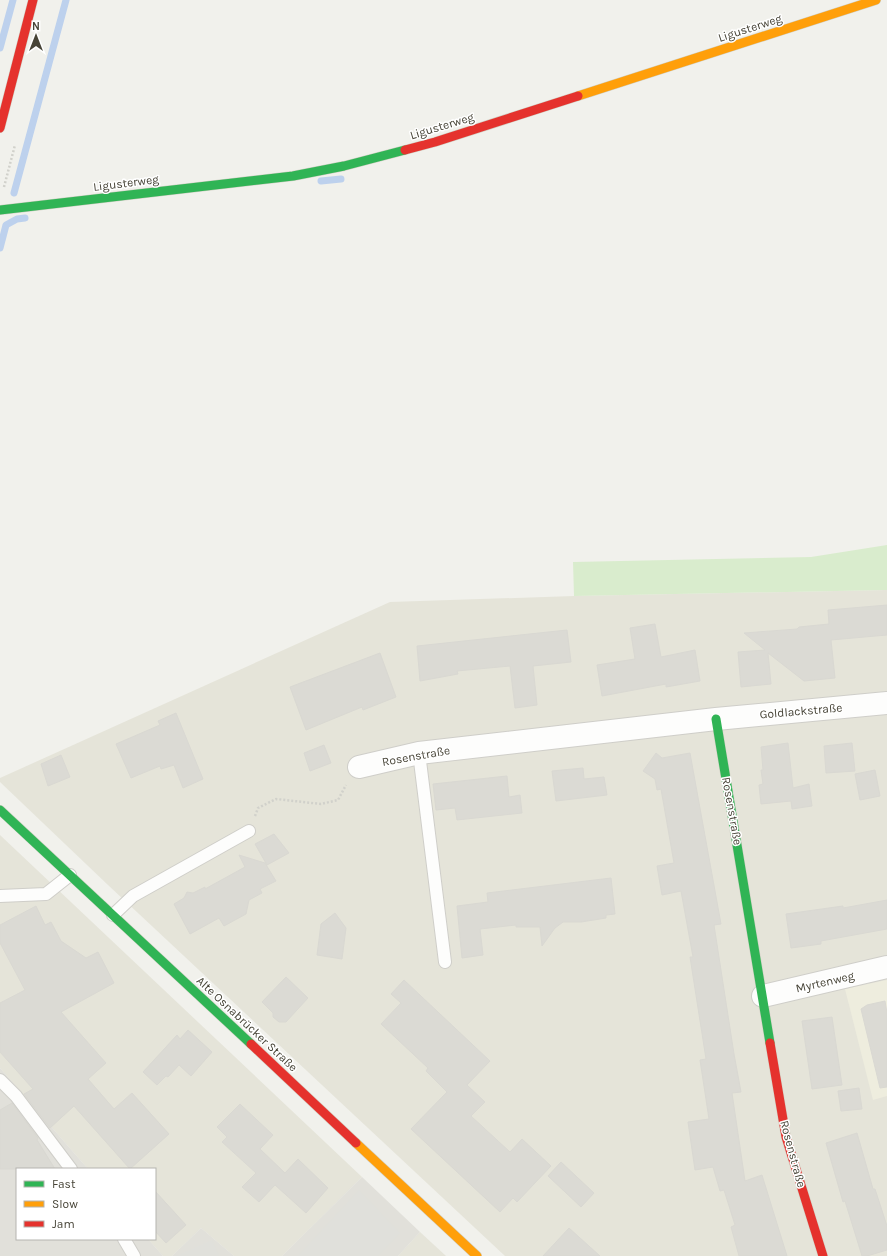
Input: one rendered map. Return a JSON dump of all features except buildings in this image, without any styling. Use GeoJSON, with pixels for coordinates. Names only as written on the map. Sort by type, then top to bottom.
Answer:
{"type":"FeatureCollection","features":[{"type":"Feature","properties":{"kind":"street"},"geometry":{"type":"LineString","coordinates":[[0,128],[33,0]]}},
{"type":"Feature","properties":{"kind":"street","name":"Ligusterweg"},"geometry":{"type":"LineString","coordinates":[[0,210],[293,176],[344,166],[435,142],[876,0]]}},
{"type":"Feature","properties":{"kind":"street","name":"Goldlackstraße"},"geometry":{"type":"LineString","coordinates":[[716,719],[887,703]]}},
{"type":"Feature","properties":{"kind":"street","name":"Rosenstraße"},"geometry":{"type":"LineString","coordinates":[[359,767],[419,753],[716,719],[786,1137],[823,1256]]}},
{"type":"Feature","properties":{"kind":"street","name":"Alte Osnabrücker Straße"},"geometry":{"type":"LineString","coordinates":[[0,810],[477,1256]]}},
{"type":"Feature","properties":{"kind":"street","name":"Myrtenweg"},"geometry":{"type":"LineString","coordinates":[[763,996],[887,967]]}},
{"type":"Feature","properties":{"kind":"lane"},"geometry":{"type":"LineString","coordinates":[[419,753],[445,962]]}},
{"type":"Feature","properties":{"kind":"lane"},"geometry":{"type":"LineString","coordinates":[[113,915],[133,896],[249,831]]}},
{"type":"Feature","properties":{"kind":"lane"},"geometry":{"type":"LineString","coordinates":[[0,896],[46,894],[70,875]]}},
{"type":"Feature","properties":{"kind":"lane"},"geometry":{"type":"LineString","coordinates":[[0,1080],[16,1096],[70,1168]]}},
{"type":"Feature","properties":{"kind":"lane"},"geometry":{"type":"LineString","coordinates":[[125,1240],[134,1256]]}},
{"type":"Feature","properties":{"kind":"path"},"geometry":{"type":"LineString","coordinates":[[249,831],[258,808],[276,799],[321,804],[338,800],[352,772],[359,767]]}},
{"type":"Feature","properties":{"kind":"shaded area"},"geometry":{"type":"Polygon","coordinates":[[[887,590],[887,1256],[505,1256],[0,782],[0,778],[390,602],[574,596],[887,590]]]}},
{"type":"Feature","properties":{"kind":"shaded area"},"geometry":{"type":"Polygon","coordinates":[[[0,835],[362,1177],[282,1256],[234,1256],[201,1228],[172,1256],[163,1256],[149,1240],[156,1240],[156,1168],[87,1168],[0,1068],[0,835]]]}},
{"type":"Feature","properties":{"kind":"shaded area"},"geometry":{"type":"Polygon","coordinates":[[[887,980],[887,1096],[873,1100],[845,989],[887,980]]]}},
{"type":"Feature","properties":{"kind":"shaded area"},"geometry":{"type":"Polygon","coordinates":[[[0,1068],[87,1168],[16,1168],[16,1240],[149,1240],[163,1256],[0,1256],[0,1068]]]}},
{"type":"Feature","properties":{"kind":"shaded area"},"geometry":{"type":"Polygon","coordinates":[[[362,1177],[420,1232],[398,1256],[282,1256],[362,1177]]]}},
{"type":"Feature","properties":{"kind":"shaded area"},"geometry":{"type":"Polygon","coordinates":[[[359,1190],[400,1233],[378,1256],[298,1256],[359,1190]]]}},
{"type":"Feature","properties":{"kind":"shaded area"},"geometry":{"type":"Polygon","coordinates":[[[201,1228],[234,1256],[172,1256],[201,1228]]]}},
{"type":"Feature","properties":{"kind":"shaded area"},"geometry":{"type":"Polygon","coordinates":[[[420,1232],[446,1256],[398,1256],[420,1232]]]}},
{"type":"Feature","properties":{"kind":"shaded area"},"geometry":{"type":"Polygon","coordinates":[[[212,1240],[219,1256],[176,1256],[212,1240]]]}},
{"type":"Feature","properties":{"kind":"green space"},"geometry":{"type":"Polygon","coordinates":[[[887,545],[887,590],[574,596],[573,562],[811,557],[887,545]]]}},
{"type":"Feature","properties":{"kind":"waterway"},"geometry":{"type":"LineString","coordinates":[[0,48],[13,0]]}},
{"type":"Feature","properties":{"kind":"waterway"},"geometry":{"type":"LineString","coordinates":[[14,193],[66,0]]}},
{"type":"Feature","properties":{"kind":"waterway"},"geometry":{"type":"LineString","coordinates":[[321,181],[341,179]]}},
{"type":"Feature","properties":{"kind":"waterway"},"geometry":{"type":"LineString","coordinates":[[0,248],[6,225],[17,219],[25,218]]}},
{"type":"Feature","properties":{"kind":"traffic: fast"},"geometry":{"type":"LineString","coordinates":[[0,210],[293,176],[344,166],[405,150]]}},
{"type":"Feature","properties":{"kind":"traffic: fast"},"geometry":{"type":"LineString","coordinates":[[716,719],[770,1043]]}},
{"type":"Feature","properties":{"kind":"traffic: fast"},"geometry":{"type":"LineString","coordinates":[[0,810],[251,1044]]}},
{"type":"Feature","properties":{"kind":"traffic: slow"},"geometry":{"type":"LineString","coordinates":[[578,96],[876,0]]}},
{"type":"Feature","properties":{"kind":"traffic: slow"},"geometry":{"type":"LineString","coordinates":[[356,1143],[477,1256]]}},
{"type":"Feature","properties":{"kind":"traffic: jam"},"geometry":{"type":"LineString","coordinates":[[0,128],[33,0]]}},
{"type":"Feature","properties":{"kind":"traffic: jam"},"geometry":{"type":"LineString","coordinates":[[405,150],[435,142],[578,96]]}},
{"type":"Feature","properties":{"kind":"traffic: jam"},"geometry":{"type":"LineString","coordinates":[[770,1043],[786,1137],[823,1256]]}},
{"type":"Feature","properties":{"kind":"traffic: jam"},"geometry":{"type":"LineString","coordinates":[[251,1044],[356,1143]]}}]}
